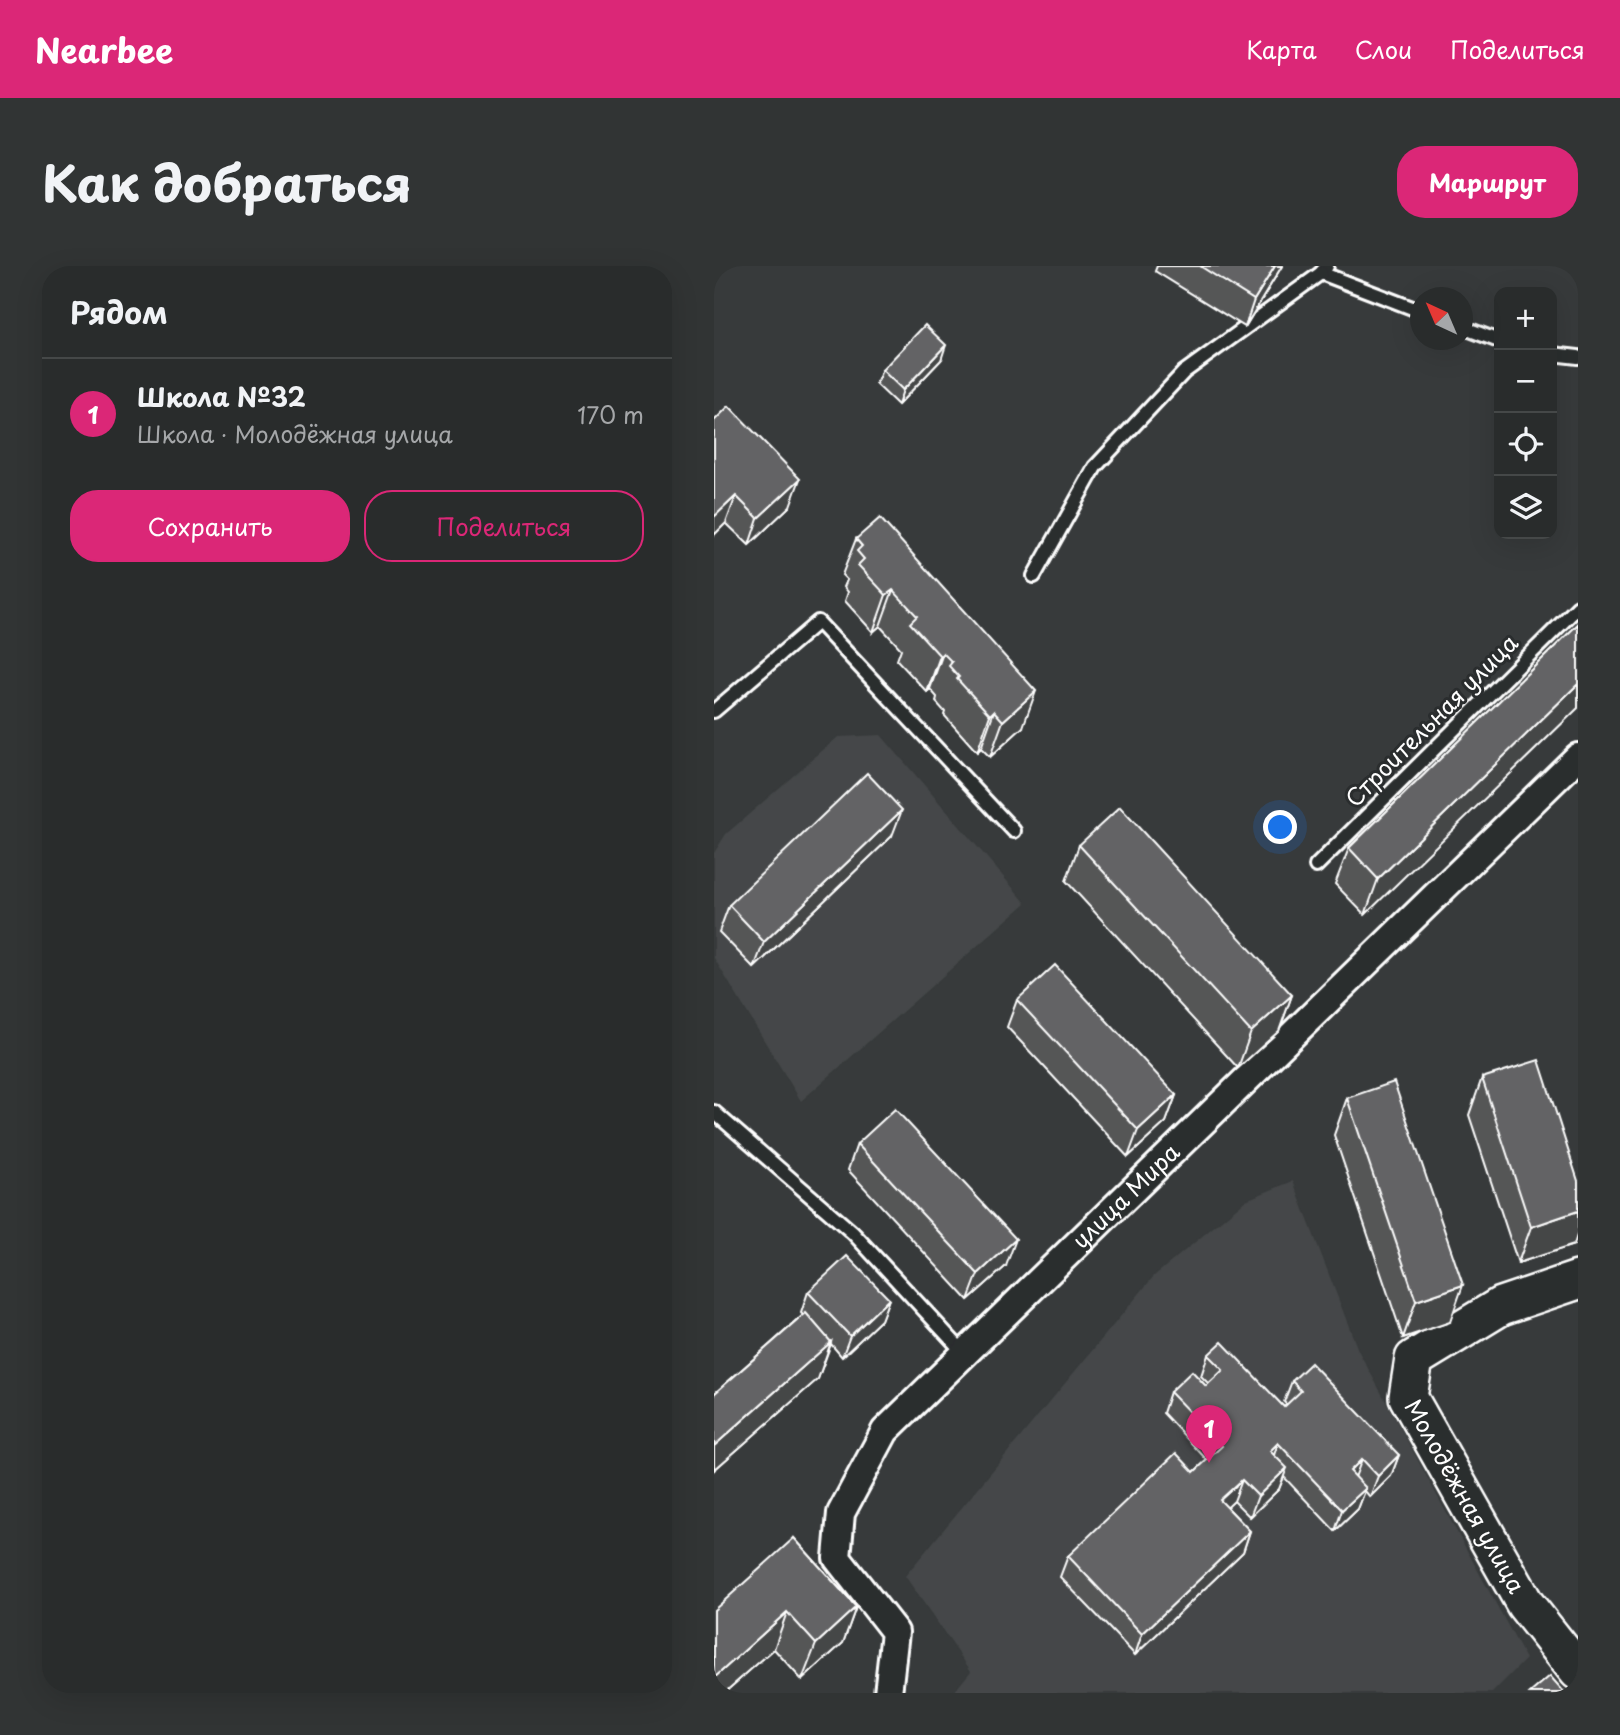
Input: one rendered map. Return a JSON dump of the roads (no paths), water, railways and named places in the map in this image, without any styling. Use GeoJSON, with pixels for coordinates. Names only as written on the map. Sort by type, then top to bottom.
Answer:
{"type":"FeatureCollection","features":[{"type":"Feature","properties":{"kind":"street","name":"улица Мира"},"geometry":{"type":"LineString","coordinates":[[888,1693],[895,1632],[837,1558],[841,1513],[885,1431],[1578,757]]}},
{"type":"Feature","properties":{"kind":"street","name":"Молодёжная улица"},"geometry":{"type":"LineString","coordinates":[[1578,1280],[1501,1306],[1414,1359],[1408,1396],[1525,1604],[1578,1671]]}},
{"type":"Feature","properties":{"kind":"lane"},"geometry":{"type":"LineString","coordinates":[[1034,576],[1095,467],[1184,372],[1324,269],[1410,307]]}},
{"type":"Feature","properties":{"kind":"lane"},"geometry":{"type":"LineString","coordinates":[[1473,331],[1494,339]]}},
{"type":"Feature","properties":{"kind":"lane"},"geometry":{"type":"LineString","coordinates":[[1557,355],[1578,357]]}},
{"type":"Feature","properties":{"kind":"lane","name":"Строительная улица"},"geometry":{"type":"LineString","coordinates":[[1316,866],[1578,607]]}},
{"type":"Feature","properties":{"kind":"lane"},"geometry":{"type":"LineString","coordinates":[[714,711],[818,622],[1014,831]]}},
{"type":"Feature","properties":{"kind":"lane"},"geometry":{"type":"LineString","coordinates":[[714,1112],[853,1233],[965,1354]]}},
{"type":"Feature","properties":{"kind":"place","name":"Школа №32"},"geometry":{"type":"Point","coordinates":[1209,1463]}}]}
